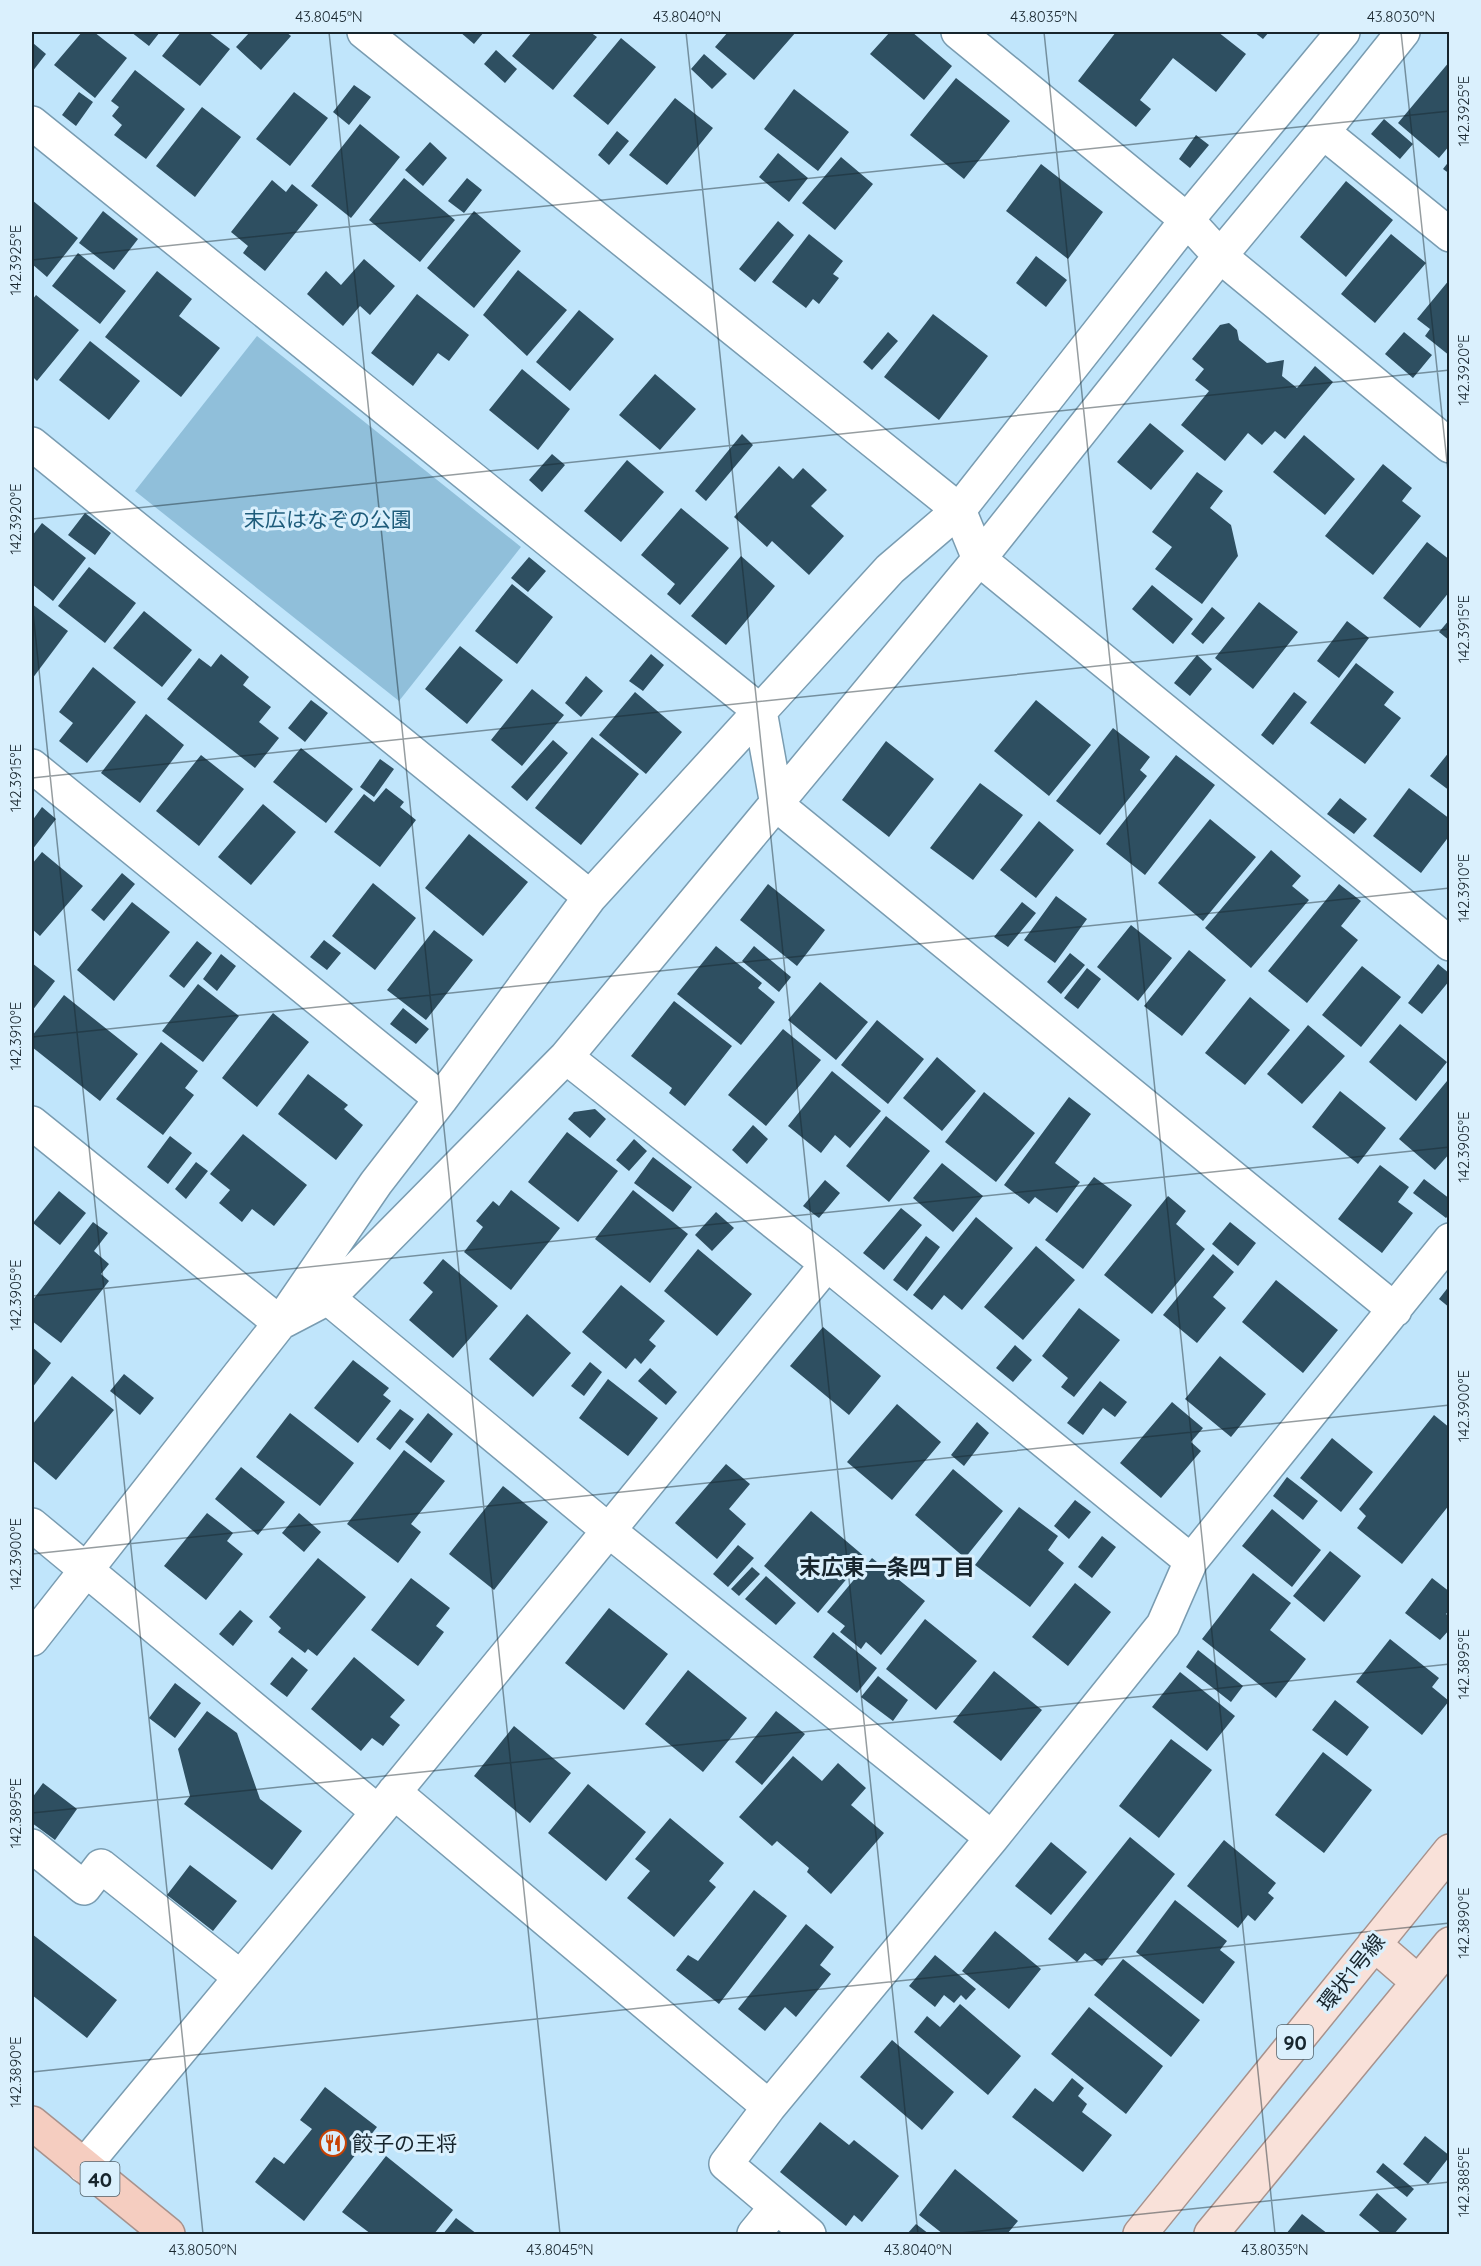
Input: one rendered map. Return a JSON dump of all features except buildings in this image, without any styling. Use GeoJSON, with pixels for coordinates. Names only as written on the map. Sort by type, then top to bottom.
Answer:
{"type":"FeatureCollection","features":[{"type":"Feature","properties":{"kind":"highway","name":"40"},"geometry":{"type":"LineString","coordinates":[[32,2123],[168,2235]]}},
{"type":"Feature","properties":{"kind":"main road","name":"環状1号線"},"geometry":{"type":"LineString","coordinates":[[1140,2235],[1449,1851]]}},
{"type":"Feature","properties":{"kind":"main road"},"geometry":{"type":"LineString","coordinates":[[1374,1944],[1418,1982]]}},
{"type":"Feature","properties":{"kind":"main road"},"geometry":{"type":"LineString","coordinates":[[1211,2235],[1449,1944]]}},
{"type":"Feature","properties":{"kind":"street"},"geometry":{"type":"LineString","coordinates":[[364,32],[959,510],[979,559],[1447,937]]}},
{"type":"Feature","properties":{"kind":"street"},"geometry":{"type":"LineString","coordinates":[[958,32],[1187,220],[1220,256],[1449,446]]}},
{"type":"Feature","properties":{"kind":"street"},"geometry":{"type":"LineString","coordinates":[[32,1639],[279,1323],[376,1183],[590,897],[890,569],[959,510],[1187,220],[1343,32]]}},
{"type":"Feature","properties":{"kind":"street"},"geometry":{"type":"LineString","coordinates":[[279,1323],[328,1298],[566,1057],[979,559],[1220,256],[1403,32]]}},
{"type":"Feature","properties":{"kind":"street"},"geometry":{"type":"LineString","coordinates":[[32,123],[760,711],[777,804],[1395,1310]]}},
{"type":"Feature","properties":{"kind":"street"},"geometry":{"type":"LineString","coordinates":[[1323,132],[1449,235]]}},
{"type":"Feature","properties":{"kind":"street"},"geometry":{"type":"LineString","coordinates":[[32,444],[590,897]]}},
{"type":"Feature","properties":{"kind":"street"},"geometry":{"type":"LineString","coordinates":[[32,766],[441,1099]]}},
{"type":"Feature","properties":{"kind":"street"},"geometry":{"type":"LineString","coordinates":[[566,1057],[827,1264],[1191,1561]]}},
{"type":"Feature","properties":{"kind":"street"},"geometry":{"type":"LineString","coordinates":[[32,1123],[279,1323]]}},
{"type":"Feature","properties":{"kind":"street"},"geometry":{"type":"LineString","coordinates":[[809,2235],[726,2164],[769,2107],[992,1838],[1163,1625],[1191,1561],[1449,1240]]}},
{"type":"Feature","properties":{"kind":"street"},"geometry":{"type":"LineString","coordinates":[[84,2166],[827,1264]]}},
{"type":"Feature","properties":{"kind":"street"},"geometry":{"type":"LineString","coordinates":[[328,1298],[608,1530],[992,1838]]}},
{"type":"Feature","properties":{"kind":"street"},"geometry":{"type":"LineString","coordinates":[[32,1525],[386,1802],[769,2107]]}},
{"type":"Feature","properties":{"kind":"street"},"geometry":{"type":"LineString","coordinates":[[32,1846],[84,1888],[101,1866],[240,1977]]}},
{"type":"Feature","properties":{"kind":"street"},"geometry":{"type":"LineString","coordinates":[[754,2235],[776,2207]]}},
{"type":"Feature","properties":{"kind":"green space","name":"末広はなぞの公園"},"geometry":{"type":"Polygon","coordinates":[[[257,336],[521,547],[399,701],[135,491],[257,336]]]}},
{"type":"Feature","properties":{"kind":"place","name":"餃子の王将"},"geometry":{"type":"Point","coordinates":[333,2143]}},
{"type":"Feature","properties":{"kind":"district","name":"末広東一条四丁目"},"geometry":{"type":"Point","coordinates":[887,1567]}}]}
